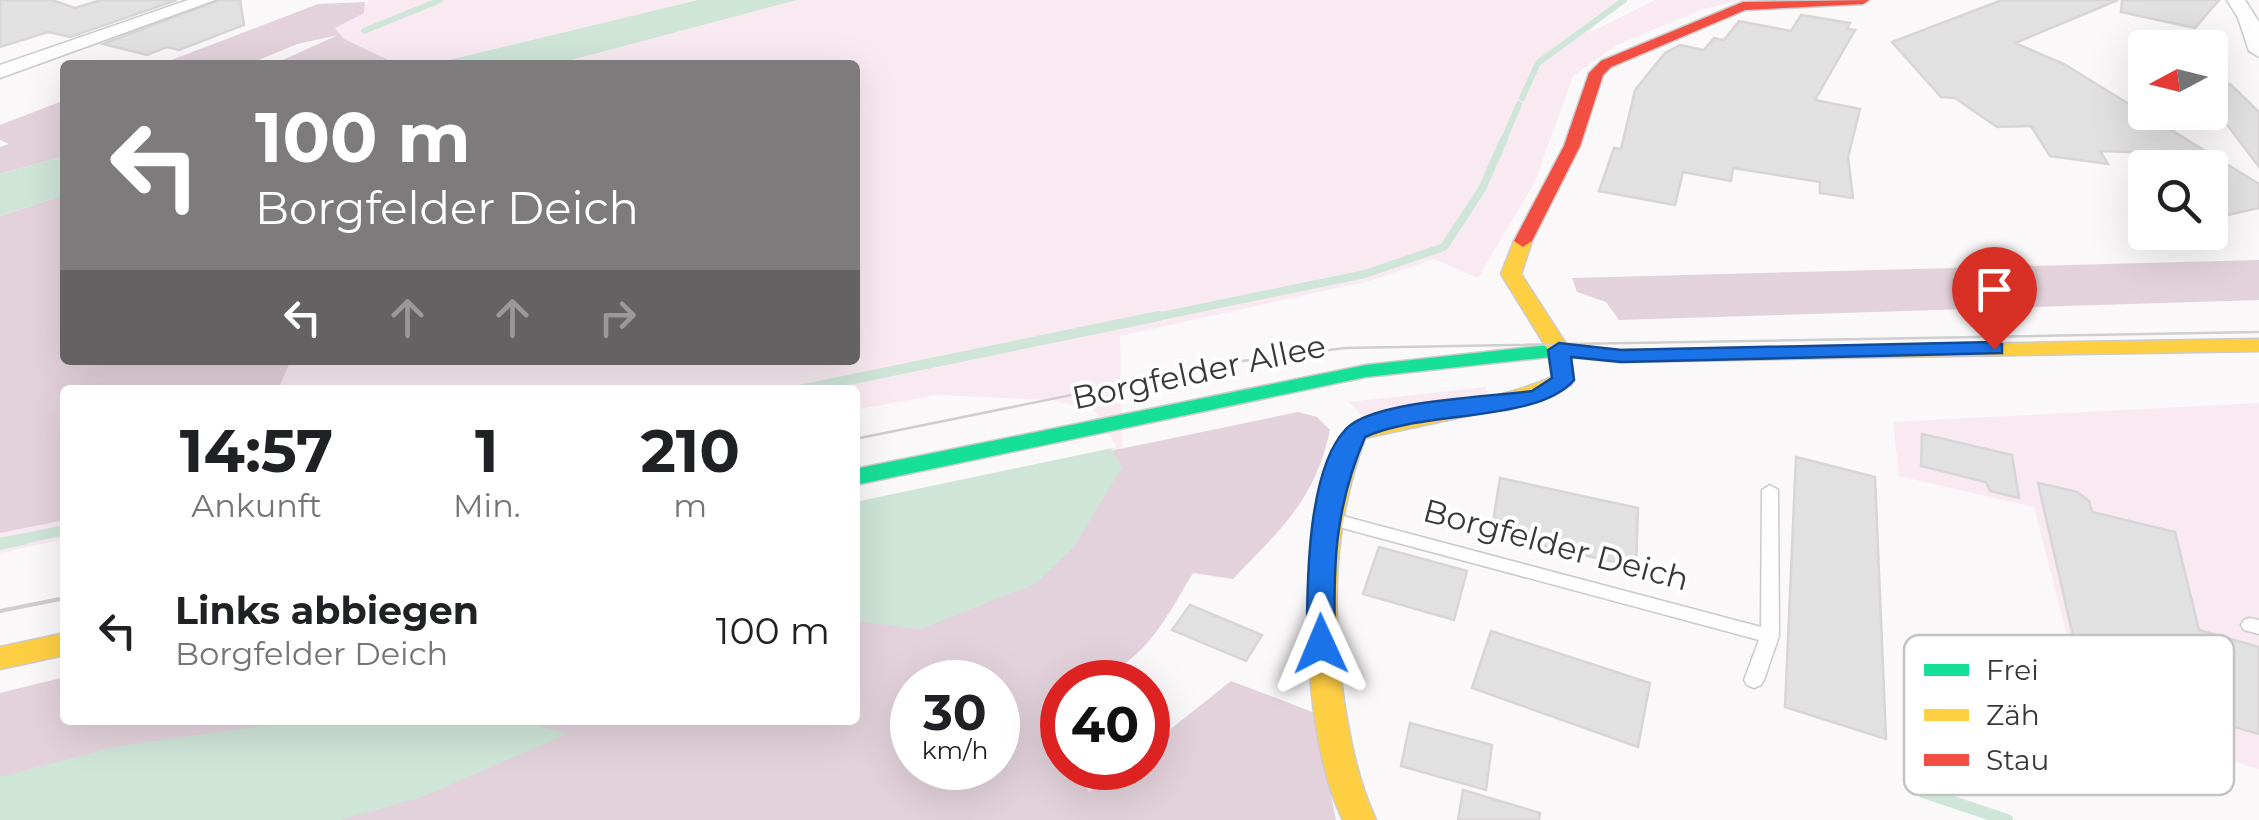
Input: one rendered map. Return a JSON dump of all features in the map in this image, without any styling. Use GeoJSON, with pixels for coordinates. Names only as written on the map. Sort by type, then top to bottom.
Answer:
{"type":"FeatureCollection","features":[{"type":"Feature","properties":{"kind":"street"},"geometry":{"type":"LineString","coordinates":[[0,72],[206,0]]}},
{"type":"Feature","properties":{"kind":"street"},"geometry":{"type":"LineString","coordinates":[[1360,820],[1344,794],[1321,644],[1320,560],[1332,484],[1356,433],[1386,418],[1538,397],[1563,380],[1559,350],[1512,274],[1514,260],[1572,146],[1596,73],[1621,55],[1723,12],[1756,5],[1863,0]]}},
{"type":"Feature","properties":{"kind":"street"},"geometry":{"type":"LineString","coordinates":[[2245,9],[2259,51]]}},
{"type":"Feature","properties":{"kind":"street","name":"Borgfelder Allee"},"geometry":{"type":"LineString","coordinates":[[1559,350],[1604,329]]}},
{"type":"Feature","properties":{"kind":"street","name":"Borgfelder Allee"},"geometry":{"type":"LineString","coordinates":[[860,476],[1298,384],[1437,362],[1559,350],[1621,356],[2259,345]]}},
{"type":"Feature","properties":{"kind":"street"},"geometry":{"type":"LineString","coordinates":[[1298,384],[1337,403],[1356,433]]}},
{"type":"Feature","properties":{"kind":"street"},"geometry":{"type":"LineString","coordinates":[[0,658],[60,645]]}},
{"type":"Feature","properties":{"kind":"lane"},"geometry":{"type":"LineString","coordinates":[[1754,680],[1770,636],[1770,490]]}},
{"type":"Feature","properties":{"kind":"lane","name":"Borgfelder Deich"},"geometry":{"type":"LineString","coordinates":[[1326,517],[1770,636]]}},
{"type":"Feature","properties":{"kind":"shaded area"},"geometry":{"type":"Polygon","coordinates":[[[369,0],[698,0],[449,60],[283,60],[338,35],[297,44],[259,60],[226,60],[364,6],[369,0]]]}},
{"type":"Feature","properties":{"kind":"shaded area"},"geometry":{"type":"Polygon","coordinates":[[[698,0],[797,0],[572,60],[449,60],[698,0]]]}},
{"type":"Feature","properties":{"kind":"shaded area"},"geometry":{"type":"Polygon","coordinates":[[[797,0],[1627,0],[1597,15],[1591,32],[1655,0],[1742,0],[1700,10],[1615,46],[1573,76],[1535,182],[1478,278],[1434,259],[1369,281],[1120,336],[1122,467],[1079,644],[1091,660],[1040,660],[1040,790],[1170,790],[1170,771],[1187,795],[0,820],[0,749],[80,725],[860,725],[860,385],[60,385],[60,540],[0,553],[0,216],[60,197],[60,365],[860,365],[860,60],[572,60],[797,0]]]}},
{"type":"Feature","properties":{"kind":"shaded area"},"geometry":{"type":"Polygon","coordinates":[[[365,2],[364,13],[335,28],[344,39],[388,60],[283,60],[338,35],[297,44],[259,60],[171,60],[318,4],[365,2]]]}},
{"type":"Feature","properties":{"kind":"shaded area"},"geometry":{"type":"Polygon","coordinates":[[[60,102],[60,157],[0,174],[0,147],[9,144],[0,140],[0,125],[60,102]]]}},
{"type":"Feature","properties":{"kind":"shaded area"},"geometry":{"type":"Polygon","coordinates":[[[60,157],[60,197],[0,216],[0,174],[60,157]]]}},
{"type":"Feature","properties":{"kind":"shaded area"},"geometry":{"type":"Polygon","coordinates":[[[60,197],[60,365],[289,365],[280,385],[60,385],[60,521],[0,533],[0,216],[60,197]]]}},
{"type":"Feature","properties":{"kind":"shaded area"},"geometry":{"type":"Polygon","coordinates":[[[2259,260],[2259,300],[1619,320],[1606,302],[1577,292],[1572,278],[2259,260]]]}},
{"type":"Feature","properties":{"kind":"shaded area"},"geometry":{"type":"Polygon","coordinates":[[[1485,387],[1489,393],[1363,417],[1349,402],[1485,387]]]}},
{"type":"Feature","properties":{"kind":"shaded area"},"geometry":{"type":"Polygon","coordinates":[[[2259,403],[2259,769],[2234,762],[2234,635],[2067,635],[2034,507],[1899,476],[1893,422],[2259,403]]]}},
{"type":"Feature","properties":{"kind":"shaded area"},"geometry":{"type":"Polygon","coordinates":[[[860,412],[1091,414],[1122,467],[1073,548],[1035,584],[920,629],[860,622],[860,412]]]}},
{"type":"Feature","properties":{"kind":"shaded area"},"geometry":{"type":"Polygon","coordinates":[[[1298,412],[1317,417],[1330,430],[1315,476],[1294,512],[1233,579],[1193,573],[1156,632],[1129,660],[1040,660],[1040,790],[1170,790],[1170,730],[1231,681],[1315,713],[1336,820],[0,820],[0,693],[60,678],[60,725],[860,725],[860,503],[1298,412]]]}},
{"type":"Feature","properties":{"kind":"shaded area"},"geometry":{"type":"Polygon","coordinates":[[[269,725],[537,725],[567,734],[422,797],[340,820],[0,820],[0,777],[114,747],[269,725]]]}},
{"type":"Feature","properties":{"kind":"pier"},"geometry":{"type":"Polygon","coordinates":[[[936,395],[1052,400],[1094,410],[1117,447],[860,501],[860,409],[936,395]]]}},
{"type":"Feature","properties":{"kind":"building"},"geometry":{"type":"Polygon","coordinates":[[[0,0],[52,0],[75,8],[101,0],[177,0],[70,37],[48,32],[0,47],[0,0]]]}},
{"type":"Feature","properties":{"kind":"building"},"geometry":{"type":"Polygon","coordinates":[[[219,0],[240,0],[244,25],[179,50],[167,47],[147,55],[103,44],[219,0]]]}},
{"type":"Feature","properties":{"kind":"building"},"geometry":{"type":"Polygon","coordinates":[[[2002,0],[2118,0],[2015,43],[2064,64],[2128,103],[2128,130],[2171,130],[2204,150],[2100,151],[2108,164],[2050,156],[2031,126],[1997,127],[1955,98],[1941,97],[1892,42],[2002,0]]]}},
{"type":"Feature","properties":{"kind":"building"},"geometry":{"type":"Polygon","coordinates":[[[2122,0],[2219,0],[2195,28],[2121,12],[2122,0]]]}},
{"type":"Feature","properties":{"kind":"building"},"geometry":{"type":"Polygon","coordinates":[[[1801,15],[1850,23],[1847,29],[1855,30],[1815,100],[1860,109],[1848,157],[1853,198],[1820,193],[1820,182],[1733,168],[1731,181],[1683,172],[1675,205],[1599,191],[1614,148],[1621,149],[1635,90],[1665,53],[1680,45],[1704,50],[1714,38],[1724,40],[1739,21],[1791,31],[1801,15]]]}},
{"type":"Feature","properties":{"kind":"building"},"geometry":{"type":"Polygon","coordinates":[[[2228,84],[2259,112],[2259,167],[2228,126],[2228,84]]]}},
{"type":"Feature","properties":{"kind":"building"},"geometry":{"type":"Polygon","coordinates":[[[2228,165],[2259,184],[2259,208],[2228,215],[2228,165]]]}},
{"type":"Feature","properties":{"kind":"building"},"geometry":{"type":"Polygon","coordinates":[[[1922,434],[2012,455],[2019,498],[1990,491],[1986,482],[1921,466],[1922,434]]]}},
{"type":"Feature","properties":{"kind":"building"},"geometry":{"type":"Polygon","coordinates":[[[1796,457],[1875,477],[1886,739],[1785,707],[1796,457]]]}},
{"type":"Feature","properties":{"kind":"building"},"geometry":{"type":"Polygon","coordinates":[[[1500,478],[1638,508],[1636,567],[1491,534],[1500,478]]]}},
{"type":"Feature","properties":{"kind":"building"},"geometry":{"type":"Polygon","coordinates":[[[2038,483],[2077,492],[2089,501],[2092,512],[2175,532],[2199,630],[2217,635],[2073,635],[2038,483]]]}},
{"type":"Feature","properties":{"kind":"building"},"geometry":{"type":"Polygon","coordinates":[[[1379,547],[1467,571],[1454,620],[1363,594],[1379,547]]]}},
{"type":"Feature","properties":{"kind":"building"},"geometry":{"type":"Polygon","coordinates":[[[1190,605],[1262,635],[1246,661],[1172,630],[1190,605]]]}},
{"type":"Feature","properties":{"kind":"building"},"geometry":{"type":"Polygon","coordinates":[[[1491,631],[1650,683],[1638,747],[1472,688],[1491,631]]]}},
{"type":"Feature","properties":{"kind":"building"},"geometry":{"type":"Polygon","coordinates":[[[2234,640],[2259,647],[2259,734],[2234,727],[2234,640]]]}},
{"type":"Feature","properties":{"kind":"building"},"geometry":{"type":"Polygon","coordinates":[[[1410,723],[1492,745],[1486,790],[1401,766],[1410,723]]]}},
{"type":"Feature","properties":{"kind":"building"},"geometry":{"type":"Polygon","coordinates":[[[1463,790],[1540,813],[1539,820],[1458,820],[1463,790]]]}},
{"type":"Feature","properties":{"kind":"waterway"},"geometry":{"type":"LineString","coordinates":[[364,31],[440,0]]}},
{"type":"Feature","properties":{"kind":"waterway"},"geometry":{"type":"LineString","coordinates":[[1522,98],[1538,63],[1624,0]]}},
{"type":"Feature","properties":{"kind":"waterway"},"geometry":{"type":"LineString","coordinates":[[1503,142],[1519,104]]}},
{"type":"Feature","properties":{"kind":"waterway"},"geometry":{"type":"LineString","coordinates":[[1147,319],[1365,274],[1444,247],[1482,189],[1504,139]]}},
{"type":"Feature","properties":{"kind":"waterway"},"geometry":{"type":"LineString","coordinates":[[824,385],[1159,316]]}},
{"type":"Feature","properties":{"kind":"waterway"},"geometry":{"type":"LineString","coordinates":[[12,541],[60,531]]}},
{"type":"Feature","properties":{"kind":"waterway"},"geometry":{"type":"LineString","coordinates":[[0,544],[24,539]]}},
{"type":"Feature","properties":{"kind":"waterway"},"geometry":{"type":"LineString","coordinates":[[1932,795],[2007,820]]}},
{"type":"Feature","properties":{"kind":"tram line"},"geometry":{"type":"LineString","coordinates":[[860,438],[1234,362],[1345,348],[2259,332]]}},
{"type":"Feature","properties":{"kind":"tram line"},"geometry":{"type":"LineString","coordinates":[[0,611],[60,599]]}},
{"type":"Feature","properties":{"kind":"traffic: fast"},"geometry":{"type":"LineString","coordinates":[[860,476],[1366,371],[1559,350],[1621,356],[1827,352]]}},
{"type":"Feature","properties":{"kind":"traffic: slow"},"geometry":{"type":"LineString","coordinates":[[1360,820],[1341,771],[1323,643],[1322,573],[1331,504],[1355,433],[1513,399],[1563,380],[1559,350],[1511,274],[1523,241]]}},
{"type":"Feature","properties":{"kind":"traffic: slow"},"geometry":{"type":"LineString","coordinates":[[1827,352],[2259,345]]}},
{"type":"Feature","properties":{"kind":"traffic: slow"},"geometry":{"type":"LineString","coordinates":[[0,658],[60,645]]}},
{"type":"Feature","properties":{"kind":"traffic: jam"},"geometry":{"type":"LineString","coordinates":[[1523,241],[1572,146],[1596,73],[1606,64],[1743,6],[1863,0]]}},
{"type":"Feature","properties":{"kind":"route"},"geometry":{"type":"LineString","coordinates":[[1321,644],[1320,560],[1332,484],[1356,433],[1386,418],[1538,397],[1563,380],[1559,350],[1621,356],[1994,349]]}}]}
